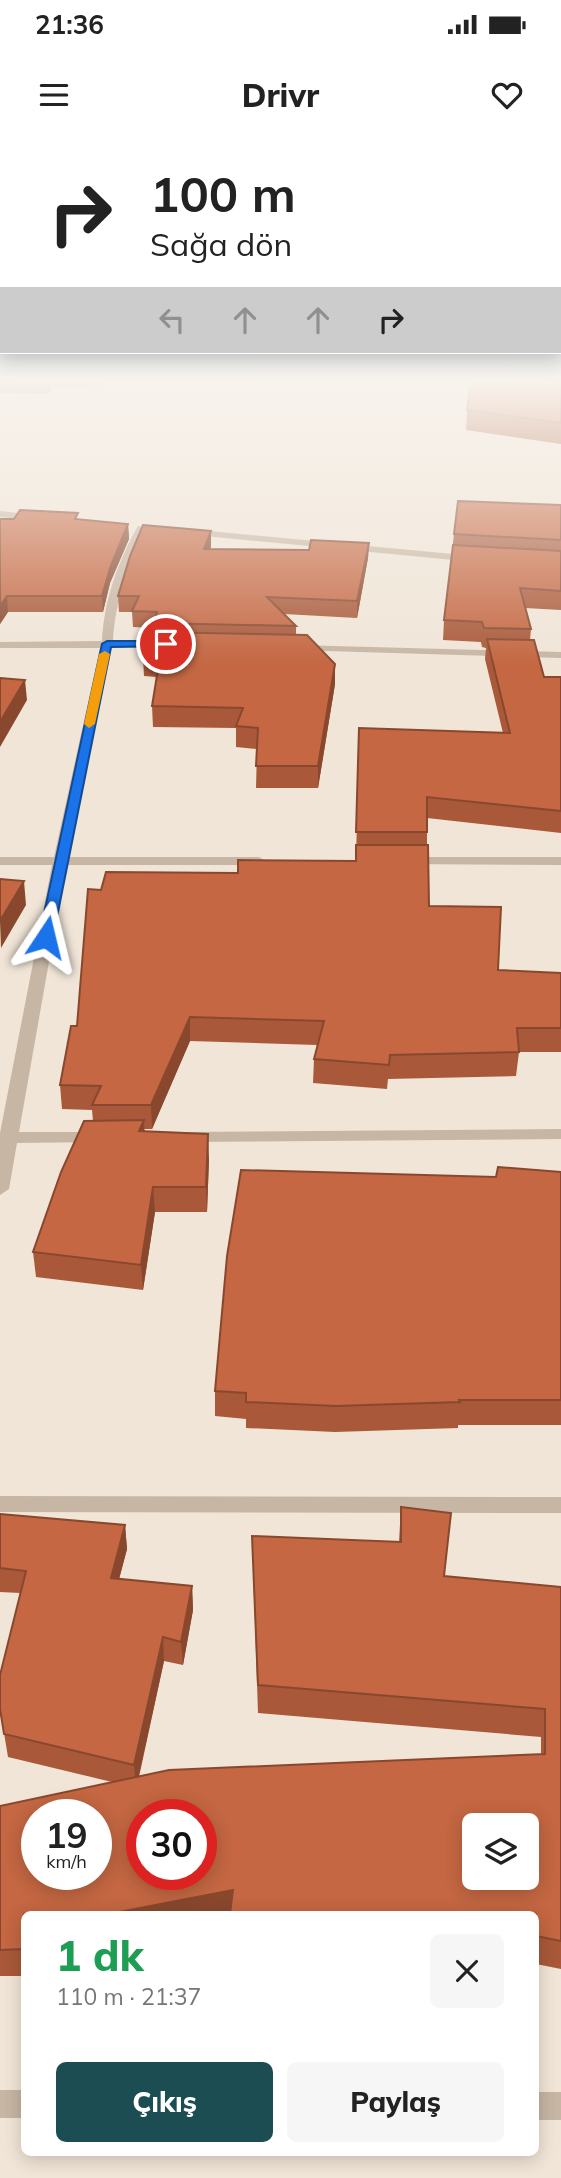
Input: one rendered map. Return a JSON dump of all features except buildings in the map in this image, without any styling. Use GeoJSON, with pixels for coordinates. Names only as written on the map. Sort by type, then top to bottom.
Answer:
{"type":"FeatureCollection","features":[{"type":"Feature","properties":{"kind":"street"},"geometry":{"type":"LineString","coordinates":[[0,514],[52,519]]}},
{"type":"Feature","properties":{"kind":"street"},"geometry":{"type":"LineString","coordinates":[[0,1189],[5,1138],[60,861],[107,644],[107,614],[123,565],[142,528]]}},
{"type":"Feature","properties":{"kind":"street"},"geometry":{"type":"LineString","coordinates":[[180,531],[486,560]]}},
{"type":"Feature","properties":{"kind":"street"},"geometry":{"type":"LineString","coordinates":[[0,645],[181,645]]}},
{"type":"Feature","properties":{"kind":"street"},"geometry":{"type":"LineString","coordinates":[[289,648],[561,655]]}},
{"type":"Feature","properties":{"kind":"street"},"geometry":{"type":"LineString","coordinates":[[0,861],[269,861]]}},
{"type":"Feature","properties":{"kind":"street"},"geometry":{"type":"LineString","coordinates":[[394,861],[561,861]]}},
{"type":"Feature","properties":{"kind":"street"},"geometry":{"type":"LineString","coordinates":[[161,1137],[561,1134]]}},
{"type":"Feature","properties":{"kind":"street"},"geometry":{"type":"LineString","coordinates":[[5,1138],[120,1137]]}},
{"type":"Feature","properties":{"kind":"street"},"geometry":{"type":"LineString","coordinates":[[0,1504],[561,1505]]}},
{"type":"Feature","properties":{"kind":"street"},"geometry":{"type":"LineString","coordinates":[[0,2104],[21,2104]]}},
{"type":"Feature","properties":{"kind":"street"},"geometry":{"type":"LineString","coordinates":[[539,2106],[561,2106]]}},
{"type":"Feature","properties":{"kind":"slow traffic"},"geometry":{"type":"LineString","coordinates":[[89,724],[105,654]]}},
{"type":"Feature","properties":{"kind":"route"},"geometry":{"type":"LineString","coordinates":[[46,937],[107,644],[166,644]]}}]}
